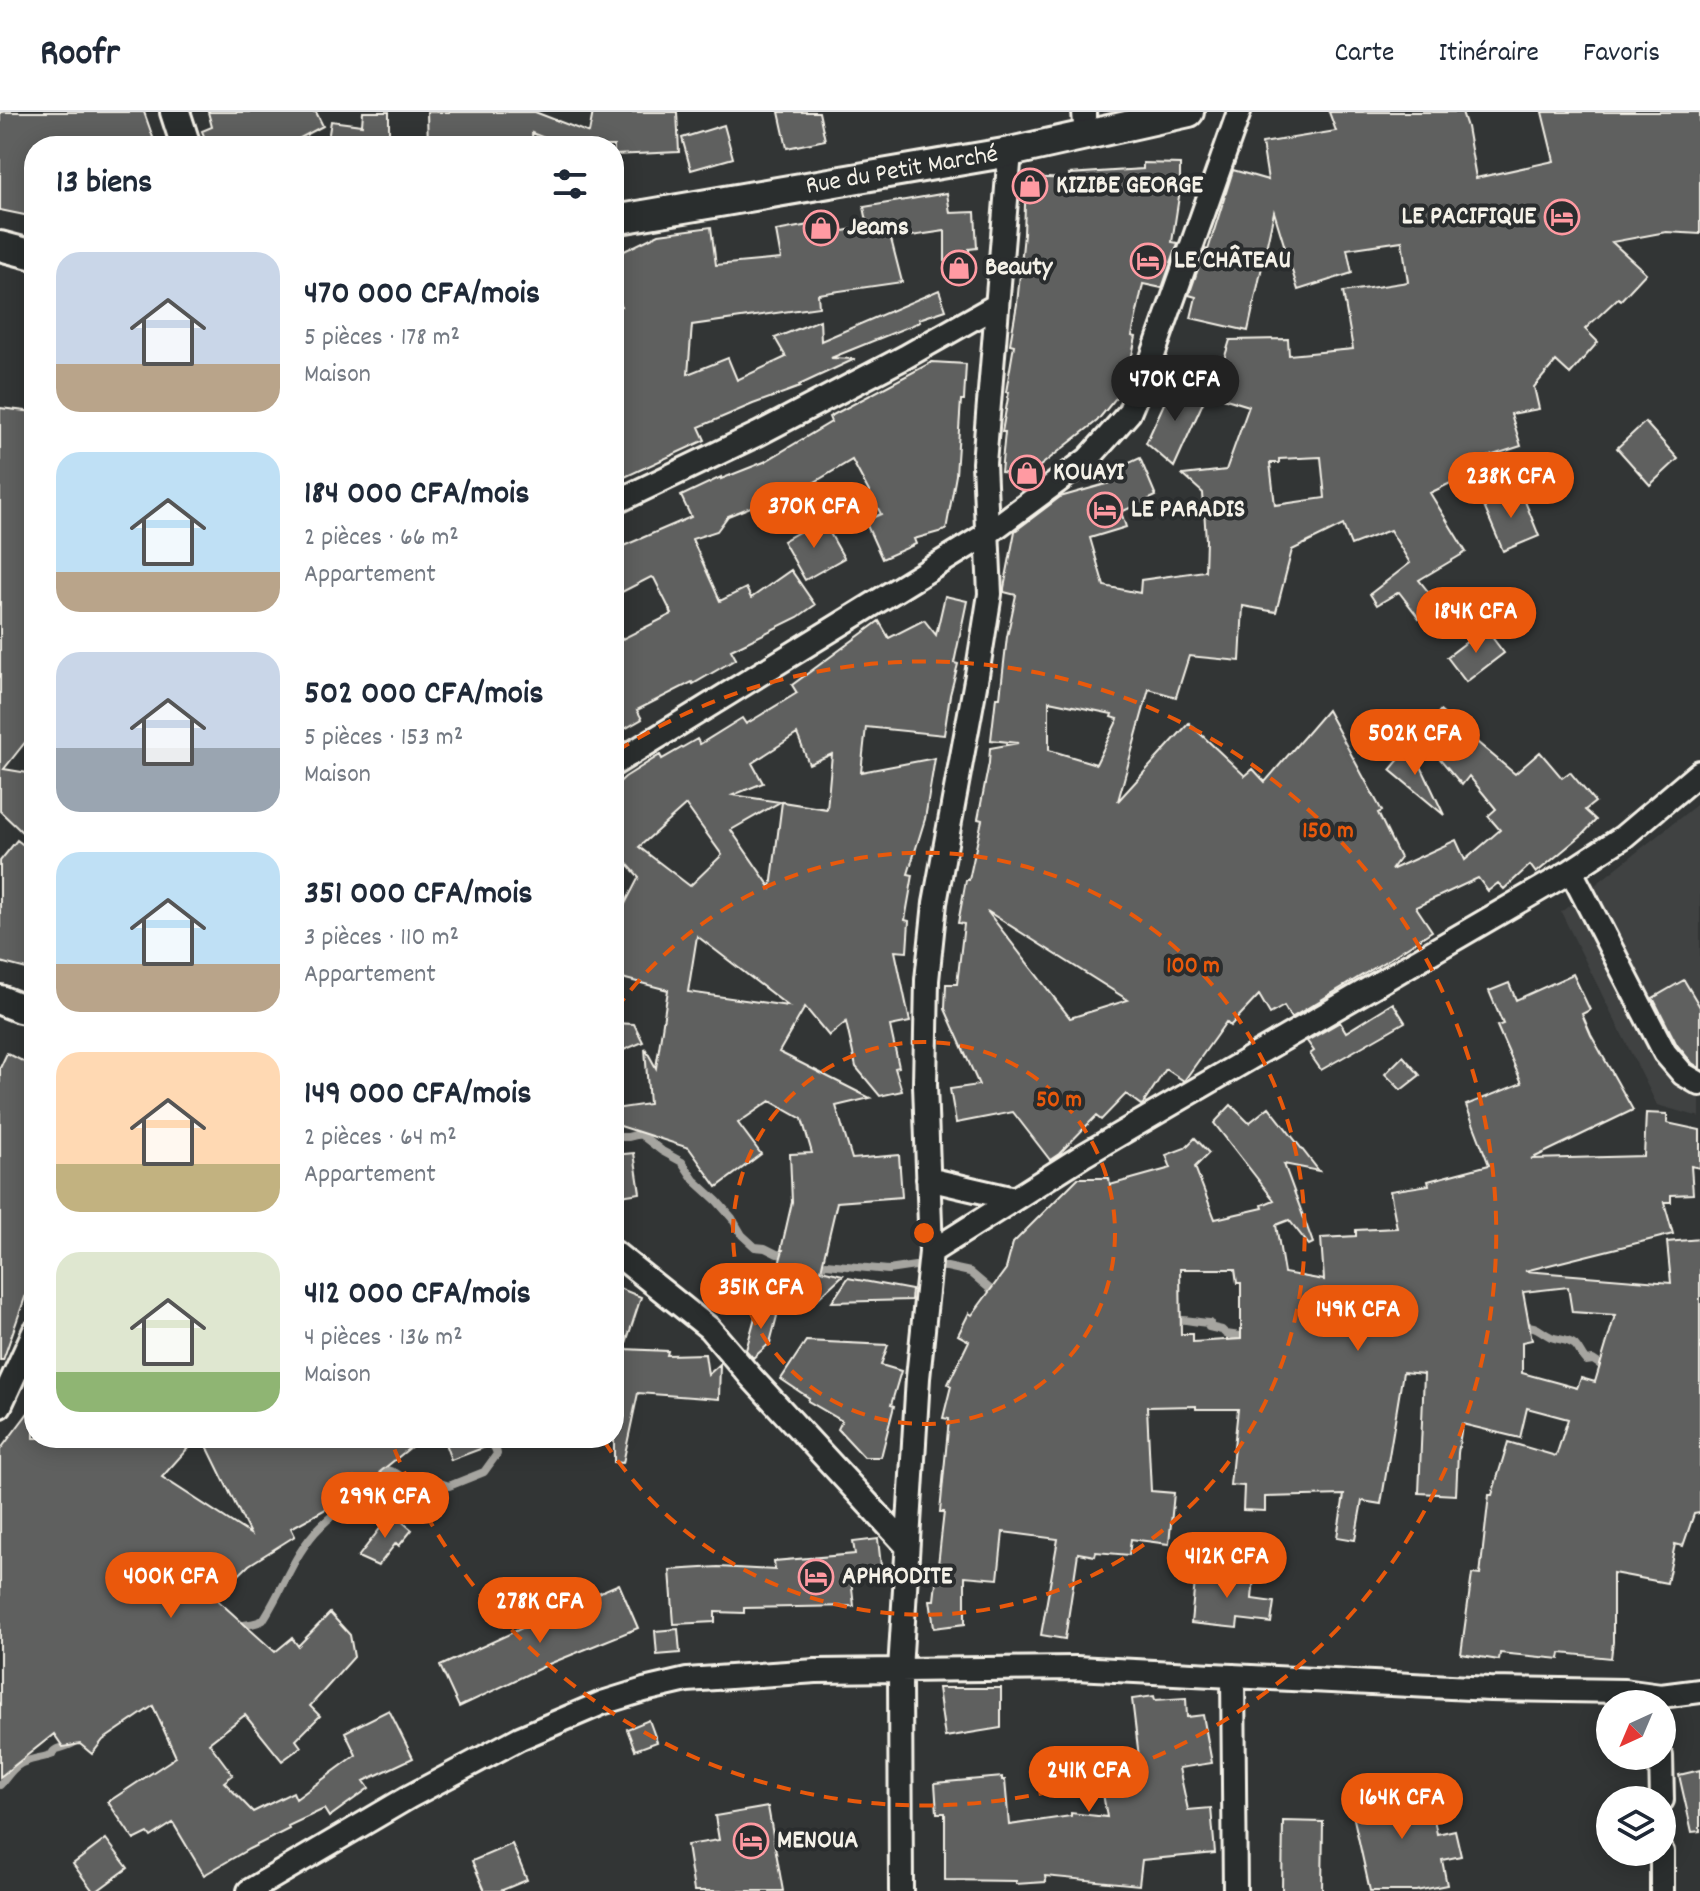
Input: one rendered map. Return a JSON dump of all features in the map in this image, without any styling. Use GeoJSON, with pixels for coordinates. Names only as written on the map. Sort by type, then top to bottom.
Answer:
{"type":"FeatureCollection","features":[{"type":"Feature","properties":{"kind":"street"},"geometry":{"type":"LineString","coordinates":[[175,112],[183,136]]}},
{"type":"Feature","properties":{"kind":"street","name":"Rue du Petit Marché"},"geometry":{"type":"LineString","coordinates":[[624,218],[1010,152],[1085,124],[1189,112]]}},
{"type":"Feature","properties":{"kind":"street"},"geometry":{"type":"LineString","coordinates":[[624,758],[987,534],[1088,459],[1129,413],[1152,358],[1239,112]]}},
{"type":"Feature","properties":{"kind":"street"},"geometry":{"type":"LineString","coordinates":[[901,1891],[900,1670],[918,1378],[930,1263],[925,1084],[927,980],[935,903],[990,594],[984,463],[1010,152]]}},
{"type":"Feature","properties":{"kind":"street"},"geometry":{"type":"LineString","coordinates":[[0,246],[24,252]]}},
{"type":"Feature","properties":{"kind":"street"},"geometry":{"type":"LineString","coordinates":[[624,498],[758,434],[997,305]]}},
{"type":"Feature","properties":{"kind":"street"},"geometry":{"type":"LineString","coordinates":[[930,1263],[1014,1199],[1084,1155],[1571,871],[1623,837],[1700,772]]}},
{"type":"Feature","properties":{"kind":"street"},"geometry":{"type":"LineString","coordinates":[[1571,871],[1665,1053],[1683,1074],[1700,1084]]}},
{"type":"Feature","properties":{"kind":"street"},"geometry":{"type":"LineString","coordinates":[[0,1000],[24,1009]]}},
{"type":"Feature","properties":{"kind":"street"},"geometry":{"type":"LineString","coordinates":[[928,1179],[1014,1199]]}},
{"type":"Feature","properties":{"kind":"street"},"geometry":{"type":"LineString","coordinates":[[624,1260],[709,1328],[907,1546]]}},
{"type":"Feature","properties":{"kind":"street"},"geometry":{"type":"LineString","coordinates":[[0,1406],[24,1354]]}},
{"type":"Feature","properties":{"kind":"street"},"geometry":{"type":"LineString","coordinates":[[249,1891],[409,1797],[520,1738],[602,1703],[687,1680],[816,1671],[1076,1668],[1490,1689],[1596,1691]]}},
{"type":"Feature","properties":{"kind":"street"},"geometry":{"type":"LineString","coordinates":[[1233,1676],[1235,1891]]}},
{"type":"Feature","properties":{"kind":"street"},"geometry":{"type":"LineString","coordinates":[[1676,1697],[1700,1691]]}},
{"type":"Feature","properties":{"kind":"street"},"geometry":{"type":"LineString","coordinates":[[1662,1866],[1662,1891]]}},
{"type":"Feature","properties":{"kind":"shaded area"},"geometry":{"type":"Polygon","coordinates":[[[1700,802],[1700,1117],[1657,1105],[1561,912],[1700,802]]]}},
{"type":"Feature","properties":{"kind":"building"},"geometry":{"type":"Polygon","coordinates":[[[0,112],[144,112],[152,136],[24,136],[24,215],[0,210],[0,112]]]}},
{"type":"Feature","properties":{"kind":"building"},"geometry":{"type":"Polygon","coordinates":[[[208,112],[316,112],[323,126],[304,136],[204,136],[202,131],[212,127],[208,112]]]}},
{"type":"Feature","properties":{"kind":"building"},"geometry":{"type":"Polygon","coordinates":[[[363,112],[389,112],[389,136],[329,136],[331,121],[362,125],[363,112]]]}},
{"type":"Feature","properties":{"kind":"building"},"geometry":{"type":"Polygon","coordinates":[[[427,112],[535,112],[589,133],[593,112],[677,112],[679,152],[624,155],[624,136],[540,136],[532,133],[532,136],[428,136],[427,112]]]}},
{"type":"Feature","properties":{"kind":"building"},"geometry":{"type":"Polygon","coordinates":[[[779,112],[819,112],[825,140],[787,148],[779,112]]]}},
{"type":"Feature","properties":{"kind":"building"},"geometry":{"type":"Polygon","coordinates":[[[1329,112],[1462,112],[1476,178],[1554,161],[1542,112],[1700,112],[1700,234],[1666,232],[1612,242],[1646,273],[1621,300],[1618,298],[1585,329],[1598,342],[1570,374],[1556,361],[1534,387],[1539,409],[1511,414],[1521,446],[1458,466],[1463,477],[1430,493],[1466,552],[1419,580],[1438,604],[1419,618],[1399,592],[1377,605],[1370,594],[1410,563],[1390,530],[1351,545],[1343,525],[1292,550],[1276,612],[1243,606],[1240,661],[1189,656],[1176,697],[1149,689],[1118,801],[1189,723],[1245,776],[1253,769],[1265,782],[1327,710],[1382,811],[1378,813],[1400,858],[1391,870],[1456,840],[1465,860],[1500,830],[1488,816],[1496,809],[1469,776],[1462,785],[1420,735],[1440,711],[1515,774],[1540,752],[1562,778],[1570,772],[1595,802],[1585,810],[1596,820],[1536,873],[1530,865],[1504,889],[1498,883],[1488,891],[1478,878],[1416,907],[1432,931],[1291,1018],[1284,1006],[1270,1014],[1259,995],[1230,1026],[1226,1022],[1184,1081],[1166,1069],[1143,1104],[1126,1094],[1101,1120],[1096,1116],[1050,1160],[1013,1112],[956,1123],[950,1089],[979,1085],[945,1009],[946,984],[957,984],[964,924],[958,923],[982,820],[978,819],[990,748],[1018,743],[991,740],[1016,595],[1004,592],[1015,531],[1060,497],[1113,482],[1092,480],[1140,458],[1156,496],[1121,512],[1126,527],[1090,538],[1104,586],[1140,593],[1141,580],[1205,571],[1203,493],[1183,475],[1226,470],[1249,406],[1213,395],[1230,340],[1288,339],[1289,355],[1353,349],[1343,292],[1408,282],[1402,241],[1347,249],[1352,273],[1298,290],[1274,212],[1248,331],[1191,318],[1196,297],[1189,295],[1205,249],[1208,250],[1233,170],[1268,180],[1262,143],[1336,131],[1329,112]],[[1321,457],[1279,459],[1279,463],[1270,463],[1275,505],[1325,498],[1321,457]],[[1049,701],[1049,750],[1096,764],[1118,719],[1111,717],[1112,714],[1049,701]],[[987,911],[1070,1018],[1128,1000],[987,911]]]}},
{"type":"Feature","properties":{"kind":"building"},"geometry":{"type":"Polygon","coordinates":[[[724,125],[733,158],[691,170],[682,138],[724,125]]]}},
{"type":"Feature","properties":{"kind":"building"},"geometry":{"type":"Polygon","coordinates":[[[1143,163],[1180,164],[1180,190],[1172,242],[1178,243],[1162,288],[1143,284],[1125,387],[1097,421],[1030,474],[1001,472],[1005,432],[1002,432],[1009,392],[1006,392],[1014,345],[1010,344],[1024,234],[1026,177],[1070,179],[1069,174],[1143,169],[1143,163]]]}},
{"type":"Feature","properties":{"kind":"building"},"geometry":{"type":"Polygon","coordinates":[[[947,193],[950,213],[975,212],[977,248],[969,249],[969,272],[945,276],[945,231],[891,239],[902,282],[818,294],[819,307],[692,325],[688,374],[728,358],[737,380],[786,357],[775,338],[820,320],[821,341],[939,290],[946,310],[831,358],[855,359],[800,387],[699,427],[705,440],[624,477],[624,251],[659,234],[711,227],[716,265],[781,259],[776,231],[825,222],[828,234],[868,226],[864,207],[947,193]]]}},
{"type":"Feature","properties":{"kind":"building"},"geometry":{"type":"Polygon","coordinates":[[[932,362],[966,364],[956,475],[946,530],[914,539],[916,544],[882,559],[865,521],[881,514],[852,460],[803,489],[801,487],[728,516],[717,531],[692,539],[720,601],[746,588],[751,598],[791,570],[815,605],[798,617],[731,650],[736,659],[693,684],[637,710],[642,719],[624,729],[624,638],[672,614],[654,578],[624,591],[624,546],[691,517],[681,496],[721,477],[764,462],[831,422],[829,417],[932,362]]]}},
{"type":"Feature","properties":{"kind":"building"},"geometry":{"type":"Polygon","coordinates":[[[1173,384],[1205,398],[1174,467],[1146,443],[1173,384]]]}},
{"type":"Feature","properties":{"kind":"building"},"geometry":{"type":"Polygon","coordinates":[[[0,408],[24,411],[24,744],[4,769],[24,772],[24,832],[0,811],[0,408]]]}},
{"type":"Feature","properties":{"kind":"building"},"geometry":{"type":"Polygon","coordinates":[[[1645,422],[1678,459],[1650,485],[1617,448],[1645,422]]]}},
{"type":"Feature","properties":{"kind":"building"},"geometry":{"type":"Polygon","coordinates":[[[1520,489],[1539,536],[1503,551],[1483,504],[1520,489]]]}},
{"type":"Feature","properties":{"kind":"building"},"geometry":{"type":"Polygon","coordinates":[[[822,519],[844,558],[805,580],[783,541],[822,519]]]}},
{"type":"Feature","properties":{"kind":"building"},"geometry":{"type":"Polygon","coordinates":[[[945,596],[967,601],[944,735],[866,727],[861,772],[935,758],[925,819],[908,874],[913,875],[905,920],[909,921],[907,952],[895,951],[910,1022],[890,1026],[899,1067],[895,1068],[902,1091],[880,1096],[856,1067],[846,1022],[829,1036],[805,1007],[779,1052],[870,1098],[836,1106],[852,1159],[899,1155],[902,1197],[837,1202],[821,1270],[843,1275],[814,1302],[771,1292],[792,1202],[790,1154],[812,1153],[802,1119],[770,1101],[738,1123],[761,1154],[717,1187],[689,1148],[624,1127],[624,1108],[649,1104],[645,1048],[656,1068],[668,990],[624,979],[624,906],[639,877],[624,860],[624,778],[660,755],[662,759],[697,739],[700,744],[742,718],[746,724],[797,693],[792,685],[879,621],[889,638],[924,620],[936,635],[945,596]],[[797,734],[752,763],[763,783],[733,795],[780,802],[731,830],[771,888],[782,802],[827,809],[832,754],[809,764],[797,734]],[[686,805],[639,847],[690,886],[722,855],[686,805]],[[697,936],[688,992],[788,1006],[697,936]]]}},
{"type":"Feature","properties":{"kind":"building"},"geometry":{"type":"Polygon","coordinates":[[[1485,628],[1504,653],[1466,682],[1447,657],[1485,628]]]}},
{"type":"Feature","properties":{"kind":"building"},"geometry":{"type":"Polygon","coordinates":[[[1411,745],[1444,815],[1390,770],[1411,745]]]}},
{"type":"Feature","properties":{"kind":"building"},"geometry":{"type":"Polygon","coordinates":[[[17,840],[24,845],[24,968],[0,962],[0,861],[17,840]]]}},
{"type":"Feature","properties":{"kind":"building"},"geometry":{"type":"Polygon","coordinates":[[[1573,974],[1590,1010],[1582,1014],[1591,1035],[1633,1110],[1531,1159],[1644,1156],[1646,1113],[1667,1114],[1667,1123],[1700,1130],[1700,1168],[1691,1166],[1693,1194],[1671,1195],[1671,1202],[1664,1202],[1673,1234],[1525,1271],[1671,1283],[1667,1242],[1700,1239],[1700,1513],[1694,1514],[1683,1546],[1675,1544],[1667,1583],[1613,1573],[1611,1658],[1561,1653],[1560,1659],[1500,1653],[1499,1660],[1461,1654],[1472,1574],[1480,1575],[1489,1495],[1492,1495],[1508,1442],[1556,1456],[1568,1419],[1527,1408],[1520,1438],[1462,1424],[1456,1495],[1419,1493],[1424,1374],[1403,1372],[1381,1504],[1362,1501],[1355,1540],[1337,1537],[1344,1495],[1265,1497],[1265,1511],[1243,1510],[1244,1486],[1230,1485],[1238,1409],[1147,1407],[1151,1491],[1174,1493],[1169,1544],[1131,1539],[1129,1555],[1078,1553],[1065,1639],[1041,1635],[1058,1539],[1003,1532],[998,1579],[965,1576],[965,1624],[934,1628],[930,1600],[934,1600],[944,1512],[940,1512],[949,1419],[943,1418],[951,1386],[948,1384],[969,1341],[958,1335],[969,1313],[972,1315],[1006,1269],[1013,1243],[1078,1178],[1109,1178],[1110,1185],[1171,1168],[1166,1155],[1185,1148],[1195,1138],[1209,1153],[1195,1167],[1215,1219],[1263,1208],[1262,1205],[1274,1200],[1214,1123],[1231,1105],[1249,1123],[1269,1107],[1319,1171],[1284,1164],[1313,1243],[1309,1245],[1289,1220],[1276,1225],[1284,1273],[1324,1280],[1321,1238],[1356,1236],[1356,1230],[1397,1228],[1390,1191],[1429,1185],[1428,1181],[1489,1165],[1466,1105],[1522,1083],[1497,1026],[1503,1024],[1489,991],[1509,983],[1516,1000],[1573,974]],[[1180,1269],[1181,1334],[1193,1334],[1193,1342],[1241,1339],[1241,1283],[1237,1283],[1235,1269],[1180,1269]],[[1568,1287],[1523,1292],[1532,1340],[1522,1342],[1522,1373],[1577,1388],[1581,1378],[1595,1382],[1615,1315],[1572,1312],[1568,1287]]]}},
{"type":"Feature","properties":{"kind":"building"},"geometry":{"type":"Polygon","coordinates":[[[1684,980],[1700,1007],[1700,1068],[1677,1045],[1653,998],[1684,980]]]}},
{"type":"Feature","properties":{"kind":"building"},"geometry":{"type":"Polygon","coordinates":[[[1393,1003],[1405,1022],[1321,1070],[1310,1054],[1314,1051],[1307,1041],[1340,1022],[1346,1032],[1393,1003]]]}},
{"type":"Feature","properties":{"kind":"building"},"geometry":{"type":"Polygon","coordinates":[[[624,1024],[634,1024],[643,1042],[624,1050],[624,1024]]]}},
{"type":"Feature","properties":{"kind":"building"},"geometry":{"type":"Polygon","coordinates":[[[7,1053],[24,1062],[24,1300],[3,1360],[0,1360],[0,1068],[7,1053]]]}},
{"type":"Feature","properties":{"kind":"building"},"geometry":{"type":"Polygon","coordinates":[[[1403,1056],[1420,1075],[1401,1090],[1385,1074],[1403,1056]]]}},
{"type":"Feature","properties":{"kind":"building"},"geometry":{"type":"Polygon","coordinates":[[[634,1153],[640,1193],[624,1195],[624,1154],[634,1153]]]}},
{"type":"Feature","properties":{"kind":"building"},"geometry":{"type":"Polygon","coordinates":[[[848,1278],[912,1290],[911,1300],[832,1302],[848,1278]]]}},
{"type":"Feature","properties":{"kind":"building"},"geometry":{"type":"Polygon","coordinates":[[[624,1290],[641,1297],[624,1349],[624,1290]]]}},
{"type":"Feature","properties":{"kind":"building"},"geometry":{"type":"Polygon","coordinates":[[[759,1303],[777,1316],[770,1343],[753,1358],[746,1350],[759,1303]]]}},
{"type":"Feature","properties":{"kind":"building"},"geometry":{"type":"Polygon","coordinates":[[[806,1341],[888,1345],[881,1365],[901,1371],[881,1457],[864,1457],[838,1429],[842,1421],[808,1401],[809,1398],[781,1379],[806,1341]]]}},
{"type":"Feature","properties":{"kind":"building"},"geometry":{"type":"Polygon","coordinates":[[[624,1349],[668,1351],[667,1355],[705,1354],[708,1375],[720,1364],[719,1399],[638,1393],[623,1463],[614,1462],[614,1448],[624,1448],[624,1349]]]}},
{"type":"Feature","properties":{"kind":"building"},"geometry":{"type":"Polygon","coordinates":[[[24,1418],[24,1448],[188,1448],[162,1477],[250,1534],[208,1448],[410,1448],[380,1472],[384,1477],[366,1492],[354,1478],[326,1509],[291,1528],[295,1536],[249,1565],[215,1598],[275,1652],[292,1638],[298,1646],[330,1613],[350,1635],[354,1657],[310,1706],[320,1716],[296,1740],[301,1747],[282,1761],[245,1715],[209,1743],[233,1775],[224,1782],[253,1812],[293,1792],[296,1799],[356,1755],[345,1732],[389,1710],[413,1758],[364,1781],[369,1788],[329,1817],[324,1809],[288,1826],[289,1829],[204,1875],[173,1823],[151,1837],[148,1833],[134,1840],[108,1802],[176,1757],[153,1706],[103,1740],[92,1754],[80,1744],[63,1747],[54,1734],[0,1777],[0,1450],[24,1418]]]}},
{"type":"Feature","properties":{"kind":"building"},"geometry":{"type":"Polygon","coordinates":[[[447,1448],[483,1448],[451,1460],[447,1448]]]}},
{"type":"Feature","properties":{"kind":"building"},"geometry":{"type":"Polygon","coordinates":[[[392,1513],[412,1530],[399,1546],[396,1543],[378,1566],[358,1557],[392,1513]]]}},
{"type":"Feature","properties":{"kind":"building"},"geometry":{"type":"Polygon","coordinates":[[[878,1539],[882,1575],[851,1579],[854,1606],[744,1608],[744,1613],[715,1612],[715,1622],[674,1624],[670,1570],[718,1567],[775,1570],[774,1561],[855,1554],[853,1542],[878,1539]]]}},
{"type":"Feature","properties":{"kind":"building"},"geometry":{"type":"Polygon","coordinates":[[[1196,1570],[1254,1576],[1252,1599],[1274,1602],[1271,1623],[1238,1619],[1237,1628],[1191,1623],[1196,1570]]]}},
{"type":"Feature","properties":{"kind":"building"},"geometry":{"type":"Polygon","coordinates":[[[619,1584],[638,1628],[549,1664],[459,1707],[440,1666],[530,1622],[619,1584]]]}},
{"type":"Feature","properties":{"kind":"building"},"geometry":{"type":"Polygon","coordinates":[[[678,1629],[680,1653],[657,1655],[655,1631],[678,1629]]]}},
{"type":"Feature","properties":{"kind":"building"},"geometry":{"type":"Polygon","coordinates":[[[938,1688],[1001,1688],[1001,1728],[945,1737],[938,1688]]]}},
{"type":"Feature","properties":{"kind":"building"},"geometry":{"type":"Polygon","coordinates":[[[1154,1696],[1155,1700],[1186,1698],[1187,1717],[1203,1715],[1212,1763],[1179,1768],[1188,1810],[1211,1808],[1215,1853],[1142,1860],[1139,1885],[1045,1876],[1046,1882],[1016,1884],[1016,1881],[945,1880],[945,1813],[937,1813],[935,1783],[1002,1777],[1005,1780],[1009,1825],[1071,1816],[1071,1813],[1107,1817],[1098,1764],[1139,1757],[1132,1699],[1154,1696]]]}},
{"type":"Feature","properties":{"kind":"building"},"geometry":{"type":"Polygon","coordinates":[[[649,1720],[657,1742],[635,1750],[627,1729],[649,1720]]]}},
{"type":"Feature","properties":{"kind":"building"},"geometry":{"type":"Polygon","coordinates":[[[1700,1770],[1700,1831],[1692,1832],[1679,1775],[1700,1770]]]}},
{"type":"Feature","properties":{"kind":"building"},"geometry":{"type":"Polygon","coordinates":[[[1427,1785],[1437,1834],[1455,1830],[1461,1856],[1442,1860],[1447,1885],[1416,1891],[1370,1891],[1350,1801],[1427,1785]]]}},
{"type":"Feature","properties":{"kind":"building"},"geometry":{"type":"Polygon","coordinates":[[[768,1807],[783,1891],[694,1891],[687,1845],[719,1840],[715,1816],[768,1807]]]}},
{"type":"Feature","properties":{"kind":"building"},"geometry":{"type":"Polygon","coordinates":[[[1283,1821],[1323,1822],[1322,1891],[1282,1891],[1283,1821]]]}},
{"type":"Feature","properties":{"kind":"building"},"geometry":{"type":"Polygon","coordinates":[[[106,1839],[128,1868],[93,1891],[73,1864],[106,1839]]]}},
{"type":"Feature","properties":{"kind":"building"},"geometry":{"type":"Polygon","coordinates":[[[512,1844],[527,1880],[500,1891],[485,1891],[472,1861],[512,1844]]]}},
{"type":"Feature","properties":{"kind":"waterway"},"geometry":{"type":"LineString","coordinates":[[624,1137],[640,1134],[682,1162],[694,1180],[717,1201],[755,1247],[790,1255]]}},
{"type":"Feature","properties":{"kind":"waterway"},"geometry":{"type":"LineString","coordinates":[[814,1262],[822,1266],[888,1270],[915,1266],[947,1267],[970,1272],[997,1295]]}},
{"type":"Feature","properties":{"kind":"waterway"},"geometry":{"type":"LineString","coordinates":[[1173,1320],[1210,1323],[1209,1327],[1250,1342]]}},
{"type":"Feature","properties":{"kind":"waterway"},"geometry":{"type":"LineString","coordinates":[[1521,1326],[1535,1327],[1551,1337],[1569,1342],[1577,1347],[1586,1361],[1593,1360],[1607,1366]]}},
{"type":"Feature","properties":{"kind":"waterway"},"geometry":{"type":"LineString","coordinates":[[233,1628],[263,1620],[312,1536],[333,1515],[373,1485],[378,1472],[384,1469],[405,1479],[422,1477],[449,1486],[484,1472],[497,1454],[495,1448]]}},
{"type":"Feature","properties":{"kind":"waterway"},"geometry":{"type":"LineString","coordinates":[[0,1785],[20,1764],[52,1755],[57,1749],[75,1742]]}},
{"type":"Feature","properties":{"kind":"place","name":"KIZIBE GEORGE"},"geometry":{"type":"Point","coordinates":[1030,186]}},
{"type":"Feature","properties":{"kind":"place","name":"LE PACIFIQUE"},"geometry":{"type":"Point","coordinates":[1562,217]}},
{"type":"Feature","properties":{"kind":"place","name":"Jeams"},"geometry":{"type":"Point","coordinates":[821,228]}},
{"type":"Feature","properties":{"kind":"place","name":"LE CHÂTEAU"},"geometry":{"type":"Point","coordinates":[1148,261]}},
{"type":"Feature","properties":{"kind":"place","name":"Beauty"},"geometry":{"type":"Point","coordinates":[959,268]}},
{"type":"Feature","properties":{"kind":"place","name":"KOUAYI"},"geometry":{"type":"Point","coordinates":[1027,473]}},
{"type":"Feature","properties":{"kind":"place","name":"LE PARADIS"},"geometry":{"type":"Point","coordinates":[1105,510]}},
{"type":"Feature","properties":{"kind":"place","name":"APHRODITE"},"geometry":{"type":"Point","coordinates":[816,1577]}},
{"type":"Feature","properties":{"kind":"place","name":"MENOUA"},"geometry":{"type":"Point","coordinates":[751,1841]}}]}
